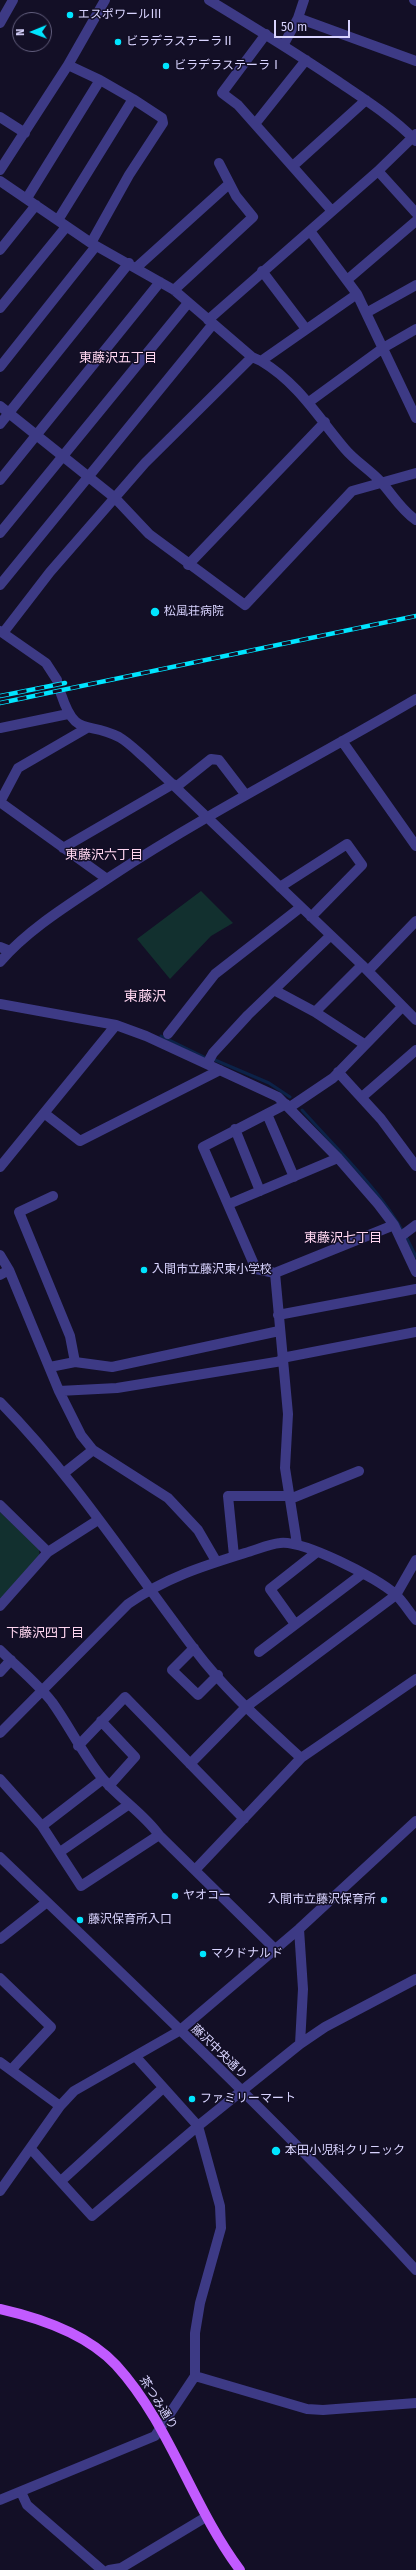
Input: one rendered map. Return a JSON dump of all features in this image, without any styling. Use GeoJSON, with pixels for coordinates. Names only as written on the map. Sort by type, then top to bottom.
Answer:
{"type":"FeatureCollection","features":[{"type":"Feature","properties":{"kind":"main road","name":"茶つみ通り"},"geometry":{"type":"LineString","coordinates":[[2,2310],[75,2334],[101,2352],[116,2365],[160,2429],[218,2540],[240,2570]]}},
{"type":"Feature","properties":{"kind":"street"},"geometry":{"type":"LineString","coordinates":[[0,23],[13,0]]}},
{"type":"Feature","properties":{"kind":"street"},"geometry":{"type":"LineString","coordinates":[[0,170],[68,65],[105,0]]}},
{"type":"Feature","properties":{"kind":"street"},"geometry":{"type":"LineString","coordinates":[[0,585],[90,478],[211,322],[262,271],[310,231],[415,138],[366,100],[284,44],[209,0]]}},
{"type":"Feature","properties":{"kind":"street"},"geometry":{"type":"LineString","coordinates":[[284,44],[298,18],[304,0]]}},
{"type":"Feature","properties":{"kind":"street"},"geometry":{"type":"LineString","coordinates":[[298,18],[416,61]]}},
{"type":"Feature","properties":{"kind":"street"},"geometry":{"type":"LineString","coordinates":[[266,34],[222,93],[238,105],[294,165],[332,211]]}},
{"type":"Feature","properties":{"kind":"street"},"geometry":{"type":"LineString","coordinates":[[255,124],[306,60]]}},
{"type":"Feature","properties":{"kind":"street"},"geometry":{"type":"LineString","coordinates":[[0,367],[94,244],[129,175],[163,123],[162,118],[132,99],[100,80],[68,65]]}},
{"type":"Feature","properties":{"kind":"street"},"geometry":{"type":"LineString","coordinates":[[27,198],[100,80]]}},
{"type":"Feature","properties":{"kind":"street"},"geometry":{"type":"LineString","coordinates":[[58,220],[132,99]]}},
{"type":"Feature","properties":{"kind":"street"},"geometry":{"type":"LineString","coordinates":[[294,165],[366,100]]}},
{"type":"Feature","properties":{"kind":"street"},"geometry":{"type":"LineString","coordinates":[[0,117],[25,133]]}},
{"type":"Feature","properties":{"kind":"street"},"geometry":{"type":"LineString","coordinates":[[174,290],[253,217],[229,184],[219,163]]}},
{"type":"Feature","properties":{"kind":"street"},"geometry":{"type":"LineString","coordinates":[[378,171],[416,213]]}},
{"type":"Feature","properties":{"kind":"street"},"geometry":{"type":"LineString","coordinates":[[0,181],[27,198],[66,227],[174,290],[256,359],[281,372],[309,402],[345,449],[381,483],[393,499],[416,520]]}},
{"type":"Feature","properties":{"kind":"street"},"geometry":{"type":"LineString","coordinates":[[0,424],[133,265],[229,184]]}},
{"type":"Feature","properties":{"kind":"street"},"geometry":{"type":"LineString","coordinates":[[0,250],[36,205]]}},
{"type":"Feature","properties":{"kind":"street"},"geometry":{"type":"LineString","coordinates":[[347,280],[416,221]]}},
{"type":"Feature","properties":{"kind":"street"},"geometry":{"type":"LineString","coordinates":[[0,308],[66,227]]}},
{"type":"Feature","properties":{"kind":"street"},"geometry":{"type":"LineString","coordinates":[[310,231],[358,294],[416,418]]}},
{"type":"Feature","properties":{"kind":"street"},"geometry":{"type":"LineString","coordinates":[[262,271],[306,329]]}},
{"type":"Feature","properties":{"kind":"street"},"geometry":{"type":"LineString","coordinates":[[0,480],[160,282]]}},
{"type":"Feature","properties":{"kind":"street"},"geometry":{"type":"LineString","coordinates":[[366,313],[416,285]]}},
{"type":"Feature","properties":{"kind":"street"},"geometry":{"type":"LineString","coordinates":[[57,680],[46,663],[1,632],[50,572],[145,463],[256,359],[306,329],[358,294]]}},
{"type":"Feature","properties":{"kind":"street"},"geometry":{"type":"LineString","coordinates":[[0,533],[188,303]]}},
{"type":"Feature","properties":{"kind":"street"},"geometry":{"type":"LineString","coordinates":[[309,402],[383,348],[416,329]]}},
{"type":"Feature","properties":{"kind":"street"},"geometry":{"type":"LineString","coordinates":[[0,406],[115,498],[149,534],[188,565],[245,605],[352,491],[416,472]]}},
{"type":"Feature","properties":{"kind":"street"},"geometry":{"type":"LineString","coordinates":[[188,565],[325,422]]}},
{"type":"Feature","properties":{"kind":"street"},"geometry":{"type":"LineString","coordinates":[[61,694],[68,714],[87,728],[119,737],[175,786],[365,968],[415,1019]]}},
{"type":"Feature","properties":{"kind":"street"},"geometry":{"type":"LineString","coordinates":[[0,962],[5,949],[107,879],[207,816],[416,699]]}},
{"type":"Feature","properties":{"kind":"street"},"geometry":{"type":"LineString","coordinates":[[0,728],[68,714]]}},
{"type":"Feature","properties":{"kind":"street"},"geometry":{"type":"LineString","coordinates":[[87,728],[18,768],[0,802],[107,879]]}},
{"type":"Feature","properties":{"kind":"street"},"geometry":{"type":"LineString","coordinates":[[342,741],[416,846]]}},
{"type":"Feature","properties":{"kind":"street"},"geometry":{"type":"LineString","coordinates":[[63,848],[175,786],[211,759],[219,760],[245,794]]}},
{"type":"Feature","properties":{"kind":"street"},"geometry":{"type":"LineString","coordinates":[[280,887],[347,844],[362,865],[311,917]]}},
{"type":"Feature","properties":{"kind":"street"},"geometry":{"type":"LineString","coordinates":[[168,1034],[215,974],[301,907]]}},
{"type":"Feature","properties":{"kind":"street"},"geometry":{"type":"LineString","coordinates":[[315,1012],[416,921]]}},
{"type":"Feature","properties":{"kind":"street"},"geometry":{"type":"LineString","coordinates":[[207,1064],[213,1053],[274,990],[330,936]]}},
{"type":"Feature","properties":{"kind":"street"},"geometry":{"type":"LineString","coordinates":[[274,990],[315,1012],[364,1044]]}},
{"type":"Feature","properties":{"kind":"street"},"geometry":{"type":"LineString","coordinates":[[0,1004],[116,1025],[146,1036],[278,1097],[288,1105],[338,1158],[394,1225],[416,1272]]}},
{"type":"Feature","properties":{"kind":"street"},"geometry":{"type":"LineString","coordinates":[[394,1225],[275,1274],[256,1269],[204,1147],[235,1129],[288,1105],[338,1072],[402,1007]]}},
{"type":"Feature","properties":{"kind":"street"},"geometry":{"type":"LineString","coordinates":[[0,1167],[116,1025]]}},
{"type":"Feature","properties":{"kind":"street"},"geometry":{"type":"LineString","coordinates":[[362,1097],[416,1050]]}},
{"type":"Feature","properties":{"kind":"street"},"geometry":{"type":"LineString","coordinates":[[44,1113],[80,1141],[220,1070]]}},
{"type":"Feature","properties":{"kind":"street"},"geometry":{"type":"LineString","coordinates":[[338,1072],[381,1119],[416,1166]]}},
{"type":"Feature","properties":{"kind":"street"},"geometry":{"type":"LineString","coordinates":[[267,1114],[294,1177]]}},
{"type":"Feature","properties":{"kind":"street"},"geometry":{"type":"LineString","coordinates":[[235,1129],[260,1191]]}},
{"type":"Feature","properties":{"kind":"street"},"geometry":{"type":"LineString","coordinates":[[229,1204],[338,1158]]}},
{"type":"Feature","properties":{"kind":"street"},"geometry":{"type":"LineString","coordinates":[[53,1196],[19,1212],[70,1336],[75,1362]]}},
{"type":"Feature","properties":{"kind":"street"},"geometry":{"type":"LineString","coordinates":[[400,1237],[416,1225]]}},
{"type":"Feature","properties":{"kind":"street"},"geometry":{"type":"LineString","coordinates":[[0,1255],[9,1270],[59,1392],[81,1435],[93,1450],[168,1498],[198,1530],[216,1561]]}},
{"type":"Feature","properties":{"kind":"street"},"geometry":{"type":"LineString","coordinates":[[0,1275],[9,1270]]}},
{"type":"Feature","properties":{"kind":"street"},"geometry":{"type":"LineString","coordinates":[[275,1274],[279,1332],[288,1414],[285,1468],[297,1544]]}},
{"type":"Feature","properties":{"kind":"street"},"geometry":{"type":"LineString","coordinates":[[278,1315],[416,1290]]}},
{"type":"Feature","properties":{"kind":"street"},"geometry":{"type":"LineString","coordinates":[[50,1367],[75,1362],[112,1367],[279,1332]]}},
{"type":"Feature","properties":{"kind":"street"},"geometry":{"type":"LineString","coordinates":[[59,1392],[117,1388],[282,1360],[416,1332]]}},
{"type":"Feature","properties":{"kind":"street"},"geometry":{"type":"LineString","coordinates":[[0,1402],[29,1431],[64,1473],[194,1648],[246,1707],[300,1758]]}},
{"type":"Feature","properties":{"kind":"street"},"geometry":{"type":"LineString","coordinates":[[64,1473],[93,1450]]}},
{"type":"Feature","properties":{"kind":"street"},"geometry":{"type":"LineString","coordinates":[[234,1556],[228,1496],[290,1497],[359,1471]]}},
{"type":"Feature","properties":{"kind":"street"},"geometry":{"type":"LineString","coordinates":[[0,1504],[48,1552]]}},
{"type":"Feature","properties":{"kind":"street"},"geometry":{"type":"LineString","coordinates":[[0,1606],[48,1552],[98,1520]]}},
{"type":"Feature","properties":{"kind":"street"},"geometry":{"type":"LineString","coordinates":[[0,1733],[128,1604],[150,1589],[216,1561],[280,1543],[297,1544],[381,1582],[396,1595],[416,1620]]}},
{"type":"Feature","properties":{"kind":"street"},"geometry":{"type":"LineString","coordinates":[[295,1624],[270,1589],[317,1552]]}},
{"type":"Feature","properties":{"kind":"street"},"geometry":{"type":"LineString","coordinates":[[190,1764],[246,1707],[396,1595],[416,1560]]}},
{"type":"Feature","properties":{"kind":"street"},"geometry":{"type":"LineString","coordinates":[[259,1652],[362,1574]]}},
{"type":"Feature","properties":{"kind":"street"},"geometry":{"type":"LineString","coordinates":[[194,1648],[172,1670],[198,1695],[218,1675]]}},
{"type":"Feature","properties":{"kind":"street"},"geometry":{"type":"LineString","coordinates":[[0,1650],[51,1702],[78,1746],[106,1782],[128,1805],[147,1819],[159,1835],[275,1949]]}},
{"type":"Feature","properties":{"kind":"street"},"geometry":{"type":"LineString","coordinates":[[0,1672],[10,1660]]}},
{"type":"Feature","properties":{"kind":"street"},"geometry":{"type":"LineString","coordinates":[[195,1870],[300,1758],[416,1679]]}},
{"type":"Feature","properties":{"kind":"street"},"geometry":{"type":"LineString","coordinates":[[78,1746],[125,1697],[244,1819]]}},
{"type":"Feature","properties":{"kind":"street"},"geometry":{"type":"LineString","coordinates":[[42,1826],[106,1782],[135,1757],[101,1721]]}},
{"type":"Feature","properties":{"kind":"street"},"geometry":{"type":"LineString","coordinates":[[0,1779],[42,1826],[81,1886],[159,1835]]}},
{"type":"Feature","properties":{"kind":"street"},"geometry":{"type":"LineString","coordinates":[[60,1852],[128,1805]]}},
{"type":"Feature","properties":{"kind":"street"},"geometry":{"type":"LineString","coordinates":[[0,2190],[31,2149],[60,2106],[74,2091],[136,2057],[179,2031],[299,1929],[416,1821]]}},
{"type":"Feature","properties":{"kind":"street","name":"藤沢中央通り"},"geometry":{"type":"LineString","coordinates":[[0,1857],[240,2091],[372,2223],[416,2270]]}},
{"type":"Feature","properties":{"kind":"street"},"geometry":{"type":"LineString","coordinates":[[0,1939],[47,1902]]}},
{"type":"Feature","properties":{"kind":"street"},"geometry":{"type":"LineString","coordinates":[[299,1929],[303,1989],[300,2044]]}},
{"type":"Feature","properties":{"kind":"street"},"geometry":{"type":"LineString","coordinates":[[0,1978],[51,2027],[11,2070]]}},
{"type":"Feature","properties":{"kind":"street"},"geometry":{"type":"LineString","coordinates":[[31,2149],[92,2216],[240,2091],[300,2044],[325,2027],[416,1979]]}},
{"type":"Feature","properties":{"kind":"street"},"geometry":{"type":"LineString","coordinates":[[0,2500],[155,2436],[165,2418],[186,2393],[195,2376],[195,2333],[222,2217],[198,2126],[136,2057]]}},
{"type":"Feature","properties":{"kind":"street"},"geometry":{"type":"LineString","coordinates":[[0,2062],[60,2106]]}},
{"type":"Feature","properties":{"kind":"street"},"geometry":{"type":"LineString","coordinates":[[61,2181],[163,2088]]}},
{"type":"Feature","properties":{"kind":"street"},"geometry":{"type":"LineString","coordinates":[[195,2376],[307,2409],[323,2410],[416,2402]]}},
{"type":"Feature","properties":{"kind":"street"},"geometry":{"type":"LineString","coordinates":[[21,2492],[27,2505],[102,2570]]}},
{"type":"Feature","properties":{"kind":"street"},"geometry":{"type":"LineString","coordinates":[[109,2570],[121,2568],[206,2517]]}},
{"type":"Feature","properties":{"kind":"green space"},"geometry":{"type":"Polygon","coordinates":[[[201,891],[233,923],[211,936],[170,979],[137,939],[201,891]]]}},
{"type":"Feature","properties":{"kind":"green space"},"geometry":{"type":"Polygon","coordinates":[[[0,1512],[39,1549],[40,1561],[0,1600],[0,1512]]]}},
{"type":"Feature","properties":{"kind":"waterway"},"geometry":{"type":"LineString","coordinates":[[161,1036],[204,1057]]}},
{"type":"Feature","properties":{"kind":"waterway"},"geometry":{"type":"LineString","coordinates":[[215,1060],[269,1083],[290,1097]]}},
{"type":"Feature","properties":{"kind":"waterway"},"geometry":{"type":"LineString","coordinates":[[302,1110],[380,1197],[406,1236],[416,1257]]}},
{"type":"Feature","properties":{"kind":"railway"},"geometry":{"type":"LineString","coordinates":[[0,703],[416,616]]}},
{"type":"Feature","properties":{"kind":"railway"},"geometry":{"type":"LineString","coordinates":[[0,696],[65,683]]}},
{"type":"Feature","properties":{"kind":"place","name":"エスポワールⅢ"},"geometry":{"type":"Point","coordinates":[70,15]}},
{"type":"Feature","properties":{"kind":"place","name":"ビラデラステーラⅡ"},"geometry":{"type":"Point","coordinates":[118,42]}},
{"type":"Feature","properties":{"kind":"place","name":"ビラデラステーラⅠ"},"geometry":{"type":"Point","coordinates":[166,66]}},
{"type":"Feature","properties":{"kind":"place","name":"松風荘病院"},"geometry":{"type":"Point","coordinates":[155,612]}},
{"type":"Feature","properties":{"kind":"place","name":"入間市立藤沢東小学校"},"geometry":{"type":"Point","coordinates":[144,1270]}},
{"type":"Feature","properties":{"kind":"place","name":"ヤオコー"},"geometry":{"type":"Point","coordinates":[175,1896]}},
{"type":"Feature","properties":{"kind":"place","name":"入間市立藤沢保育所"},"geometry":{"type":"Point","coordinates":[384,1900]}},
{"type":"Feature","properties":{"kind":"place","name":"藤沢保育所入口"},"geometry":{"type":"Point","coordinates":[80,1920]}},
{"type":"Feature","properties":{"kind":"place","name":"マクドナルド"},"geometry":{"type":"Point","coordinates":[203,1954]}},
{"type":"Feature","properties":{"kind":"place","name":"ファミリーマート"},"geometry":{"type":"Point","coordinates":[192,2099]}},
{"type":"Feature","properties":{"kind":"place","name":"本田小児科クリニック"},"geometry":{"type":"Point","coordinates":[276,2151]}},
{"type":"Feature","properties":{"kind":"district","name":"東藤沢五丁目"},"geometry":{"type":"Point","coordinates":[118,358]}},
{"type":"Feature","properties":{"kind":"district","name":"東藤沢六丁目"},"geometry":{"type":"Point","coordinates":[104,855]}},
{"type":"Feature","properties":{"kind":"district","name":"東藤沢"},"geometry":{"type":"Point","coordinates":[145,997]}},
{"type":"Feature","properties":{"kind":"district","name":"東藤沢七丁目"},"geometry":{"type":"Point","coordinates":[343,1238]}},
{"type":"Feature","properties":{"kind":"district","name":"下藤沢四丁目"},"geometry":{"type":"Point","coordinates":[45,1633]}}]}
